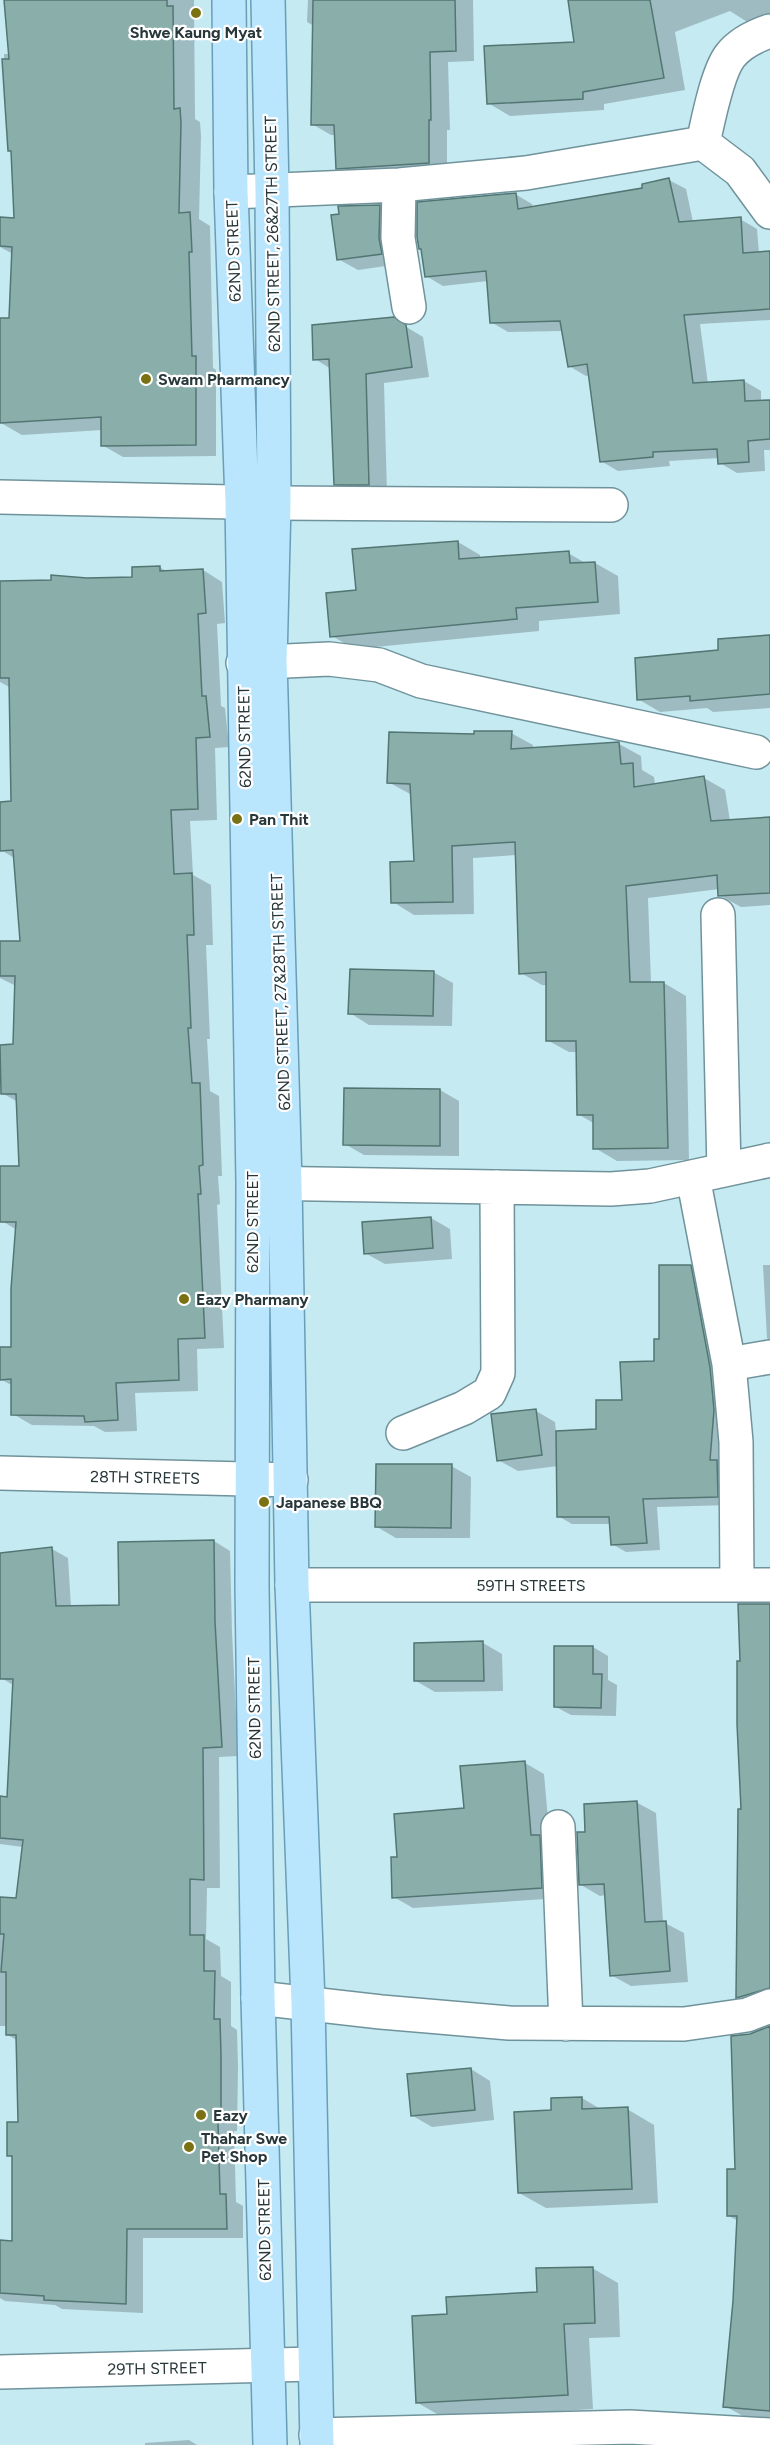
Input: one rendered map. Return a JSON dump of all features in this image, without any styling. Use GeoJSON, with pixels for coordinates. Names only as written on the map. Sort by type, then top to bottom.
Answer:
{"type":"FeatureCollection","features":[{"type":"Feature","properties":{"kind":"main road","name":"62ND STREET"},"geometry":{"type":"LineString","coordinates":[[230,0],[231,192],[242,502],[257,662],[252,1479],[258,1998],[270,2445]]}},
{"type":"Feature","properties":{"kind":"main road","name":"62ND STREET, 26&27TH STREET"},"geometry":{"type":"LineString","coordinates":[[268,0],[274,503]]}},
{"type":"Feature","properties":{"kind":"main road","name":"62ND STREET, 27&28TH STREET"},"geometry":{"type":"LineString","coordinates":[[274,503],[257,662],[285,1183],[291,1480]]}},
{"type":"Feature","properties":{"kind":"main road"},"geometry":{"type":"LineString","coordinates":[[291,1480],[292,1585],[308,2002],[316,2440]]}},
{"type":"Feature","properties":{"kind":"street"},"geometry":{"type":"LineString","coordinates":[[703,143],[715,94],[729,57],[753,36],[770,32]]}},
{"type":"Feature","properties":{"kind":"street"},"geometry":{"type":"LineString","coordinates":[[231,192],[399,185],[526,173],[703,143],[740,171],[770,212]]}},
{"type":"Feature","properties":{"kind":"street"},"geometry":{"type":"LineString","coordinates":[[399,185],[398,238],[409,307]]}},
{"type":"Feature","properties":{"kind":"street"},"geometry":{"type":"LineString","coordinates":[[0,497],[274,503],[611,505]]}},
{"type":"Feature","properties":{"kind":"street"},"geometry":{"type":"LineString","coordinates":[[257,662],[329,659],[379,665],[421,681],[756,752]]}},
{"type":"Feature","properties":{"kind":"street"},"geometry":{"type":"LineString","coordinates":[[718,915],[709,1173],[736,1442],[737,1585]]}},
{"type":"Feature","properties":{"kind":"street"},"geometry":{"type":"LineString","coordinates":[[253,1183],[611,1189],[650,1186],[770,1160]]}},
{"type":"Feature","properties":{"kind":"street"},"geometry":{"type":"LineString","coordinates":[[403,1433],[464,1408],[489,1393],[498,1373],[497,1187]]}},
{"type":"Feature","properties":{"kind":"street"},"geometry":{"type":"LineString","coordinates":[[729,1364],[770,1357]]}},
{"type":"Feature","properties":{"kind":"street","name":"28TH STREETS"},"geometry":{"type":"LineString","coordinates":[[0,1473],[291,1480]]}},
{"type":"Feature","properties":{"kind":"street","name":"59TH STREETS"},"geometry":{"type":"LineString","coordinates":[[292,1585],[770,1586]]}},
{"type":"Feature","properties":{"kind":"street"},"geometry":{"type":"LineString","coordinates":[[558,1827],[566,2024]]}},
{"type":"Feature","properties":{"kind":"street"},"geometry":{"type":"LineString","coordinates":[[258,1998],[497,2022],[566,2024],[684,2024],[747,2015],[770,2007]]}},
{"type":"Feature","properties":{"kind":"street","name":"29TH STREET"},"geometry":{"type":"LineString","coordinates":[[0,2372],[314,2364]]}},
{"type":"Feature","properties":{"kind":"street"},"geometry":{"type":"LineString","coordinates":[[316,2440],[630,2427],[770,2435]]}},
{"type":"Feature","properties":{"kind":"building"},"geometry":{"type":"Polygon","coordinates":[[[4,0],[167,0],[167,6],[173,6],[174,109],[180,108],[181,123],[179,213],[190,212],[192,356],[196,356],[196,445],[101,446],[101,417],[0,423],[0,318],[9,318],[12,247],[0,246],[0,217],[14,218],[11,151],[8,151],[2,59],[9,59],[4,0]]]}},
{"type":"Feature","properties":{"kind":"building"},"geometry":{"type":"Polygon","coordinates":[[[313,0],[455,0],[456,51],[430,52],[429,163],[336,169],[334,125],[311,125],[313,0]]]}},
{"type":"Feature","properties":{"kind":"building"},"geometry":{"type":"Polygon","coordinates":[[[568,0],[650,0],[664,78],[583,92],[583,99],[487,104],[484,46],[574,42],[568,0]]]}},
{"type":"Feature","properties":{"kind":"building"},"geometry":{"type":"Polygon","coordinates":[[[669,178],[679,222],[741,217],[743,253],[770,251],[770,309],[684,315],[693,383],[744,380],[745,401],[770,400],[770,439],[748,441],[749,462],[718,464],[717,449],[653,452],[653,457],[600,462],[587,364],[568,367],[560,321],[490,323],[486,271],[425,277],[417,237],[417,202],[516,193],[518,209],[642,188],[642,184],[669,178]]]}},
{"type":"Feature","properties":{"kind":"building"},"geometry":{"type":"Polygon","coordinates":[[[380,205],[379,238],[382,254],[337,260],[331,215],[339,214],[338,206],[380,205]]]}},
{"type":"Feature","properties":{"kind":"building"},"geometry":{"type":"Polygon","coordinates":[[[394,317],[406,325],[412,367],[366,374],[369,485],[334,485],[329,359],[313,360],[312,325],[394,317]]]}},
{"type":"Feature","properties":{"kind":"building"},"geometry":{"type":"Polygon","coordinates":[[[458,541],[459,559],[569,551],[570,563],[595,562],[598,602],[516,608],[517,619],[330,637],[326,593],[356,590],[352,549],[458,541]]]}},
{"type":"Feature","properties":{"kind":"building"},"geometry":{"type":"Polygon","coordinates":[[[160,566],[160,571],[203,569],[206,613],[198,614],[202,696],[206,696],[210,737],[196,738],[198,809],[171,810],[174,874],[192,873],[194,935],[187,935],[191,1028],[188,1028],[192,1083],[200,1083],[203,1165],[199,1166],[201,1194],[198,1194],[205,1338],[178,1339],[179,1380],[116,1383],[118,1420],[85,1422],[84,1416],[11,1415],[11,1379],[0,1380],[0,1347],[11,1347],[11,1289],[16,1222],[0,1222],[0,1166],[19,1166],[16,1094],[1,1094],[0,1045],[13,1044],[15,976],[0,976],[0,941],[20,941],[13,850],[0,851],[0,802],[11,801],[9,678],[0,678],[0,581],[51,580],[51,575],[87,578],[132,577],[132,567],[160,566]]]}},
{"type":"Feature","properties":{"kind":"building"},"geometry":{"type":"Polygon","coordinates":[[[770,635],[770,694],[690,701],[690,696],[637,700],[635,658],[718,650],[718,639],[770,635]]]}},
{"type":"Feature","properties":{"kind":"building"},"geometry":{"type":"Polygon","coordinates":[[[474,731],[512,731],[511,749],[619,742],[621,764],[633,763],[634,787],[704,776],[711,821],[770,817],[770,893],[718,896],[717,875],[626,886],[630,982],[664,982],[668,1148],[593,1149],[593,1115],[577,1115],[576,1041],[546,1041],[546,972],[519,974],[515,842],[452,846],[453,902],[391,903],[390,862],[414,861],[410,784],[387,783],[389,732],[474,734],[474,731]]]}},
{"type":"Feature","properties":{"kind":"building"},"geometry":{"type":"Polygon","coordinates":[[[350,969],[434,971],[433,1016],[348,1014],[350,969]]]}},
{"type":"Feature","properties":{"kind":"building"},"geometry":{"type":"Polygon","coordinates":[[[344,1088],[440,1089],[440,1146],[343,1145],[344,1088]]]}},
{"type":"Feature","properties":{"kind":"building"},"geometry":{"type":"Polygon","coordinates":[[[431,1217],[433,1248],[364,1254],[362,1222],[431,1217]]]}},
{"type":"Feature","properties":{"kind":"building"},"geometry":{"type":"Polygon","coordinates":[[[659,1265],[691,1265],[710,1367],[714,1410],[710,1460],[717,1460],[718,1497],[643,1499],[647,1543],[611,1545],[609,1517],[557,1517],[556,1431],[596,1429],[596,1400],[622,1400],[620,1362],[654,1361],[654,1339],[659,1339],[659,1265]]]}},
{"type":"Feature","properties":{"kind":"building"},"geometry":{"type":"Polygon","coordinates":[[[536,1409],[542,1455],[497,1461],[491,1414],[536,1409]]]}},
{"type":"Feature","properties":{"kind":"building"},"geometry":{"type":"Polygon","coordinates":[[[376,1464],[452,1464],[451,1528],[375,1527],[376,1464]]]}},
{"type":"Feature","properties":{"kind":"building"},"geometry":{"type":"Polygon","coordinates":[[[214,1540],[215,1622],[222,1747],[203,1748],[204,1880],[190,1879],[190,1935],[204,1935],[204,1971],[215,1971],[214,2019],[220,2019],[221,2056],[221,2122],[218,2122],[220,2194],[226,2194],[227,2229],[127,2229],[126,2304],[44,2300],[44,2296],[0,2293],[0,2240],[12,2241],[12,2156],[7,2156],[7,2122],[18,2122],[16,2035],[6,2035],[6,1972],[1,1972],[4,1934],[0,1934],[0,1897],[16,1898],[23,1840],[0,1838],[0,1796],[7,1797],[13,1679],[0,1679],[0,1553],[52,1547],[56,1606],[119,1605],[118,1542],[214,1540]]]}},
{"type":"Feature","properties":{"kind":"building"},"geometry":{"type":"Polygon","coordinates":[[[738,1604],[770,1604],[770,1988],[736,1998],[738,1809],[741,1809],[737,1724],[737,1661],[740,1661],[738,1604]]]}},
{"type":"Feature","properties":{"kind":"building"},"geometry":{"type":"Polygon","coordinates":[[[483,1641],[484,1681],[414,1681],[414,1643],[483,1641]]]}},
{"type":"Feature","properties":{"kind":"building"},"geometry":{"type":"Polygon","coordinates":[[[554,1646],[593,1646],[593,1674],[602,1674],[601,1708],[554,1707],[554,1646]]]}},
{"type":"Feature","properties":{"kind":"building"},"geometry":{"type":"Polygon","coordinates":[[[525,1761],[531,1835],[540,1835],[542,1888],[392,1898],[391,1857],[397,1857],[394,1814],[464,1808],[460,1766],[525,1761]]]}},
{"type":"Feature","properties":{"kind":"building"},"geometry":{"type":"Polygon","coordinates":[[[637,1801],[645,1922],[666,1921],[670,1971],[610,1976],[604,1884],[579,1885],[577,1832],[585,1832],[584,1804],[637,1801]]]}},
{"type":"Feature","properties":{"kind":"building"},"geometry":{"type":"Polygon","coordinates":[[[770,2026],[770,2411],[723,2407],[733,2301],[737,2216],[727,2216],[727,2169],[735,2169],[731,2036],[750,2034],[770,2026]]]}},
{"type":"Feature","properties":{"kind":"building"},"geometry":{"type":"Polygon","coordinates":[[[471,2068],[475,2110],[411,2116],[407,2074],[471,2068]]]}},
{"type":"Feature","properties":{"kind":"building"},"geometry":{"type":"Polygon","coordinates":[[[582,2097],[582,2109],[628,2107],[632,2189],[518,2193],[514,2112],[551,2110],[551,2098],[582,2097]]]}},
{"type":"Feature","properties":{"kind":"building"},"geometry":{"type":"Polygon","coordinates":[[[593,2267],[595,2323],[564,2324],[568,2395],[416,2403],[412,2316],[447,2314],[446,2297],[537,2292],[536,2268],[593,2267]]]}},
{"type":"Feature","properties":{"kind":"place","name":"Shwe Kaung Myat"},"geometry":{"type":"Point","coordinates":[196,13]}},
{"type":"Feature","properties":{"kind":"place","name":"Swam Pharmancy"},"geometry":{"type":"Point","coordinates":[146,379]}},
{"type":"Feature","properties":{"kind":"place","name":"Pan Thit"},"geometry":{"type":"Point","coordinates":[237,819]}},
{"type":"Feature","properties":{"kind":"place","name":"Eazy Pharmany"},"geometry":{"type":"Point","coordinates":[184,1299]}},
{"type":"Feature","properties":{"kind":"place","name":"Japanese BBQ"},"geometry":{"type":"Point","coordinates":[264,1502]}},
{"type":"Feature","properties":{"kind":"place","name":"Eazy"},"geometry":{"type":"Point","coordinates":[201,2115]}},
{"type":"Feature","properties":{"kind":"place","name":"Thahar Swe Pet Shop"},"geometry":{"type":"Point","coordinates":[189,2147]}}]}
